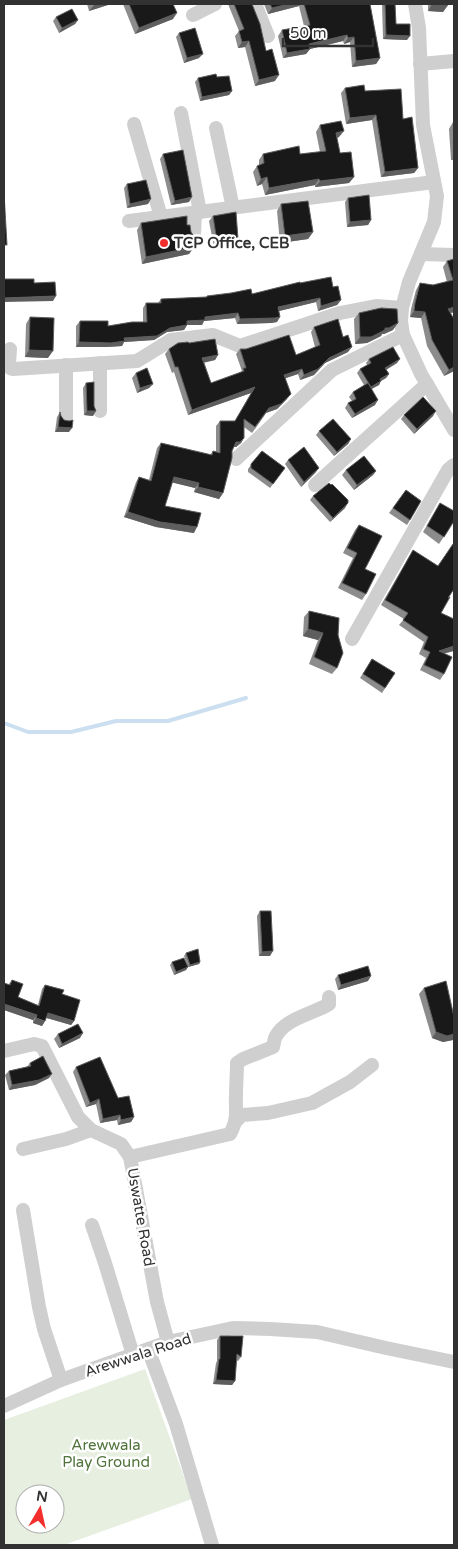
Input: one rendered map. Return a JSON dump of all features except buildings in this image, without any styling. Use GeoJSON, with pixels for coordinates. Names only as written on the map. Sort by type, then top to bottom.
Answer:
{"type":"FeatureCollection","features":[{"type":"Feature","properties":{"kind":"street"},"geometry":{"type":"LineString","coordinates":[[193,14],[215,4]]}},
{"type":"Feature","properties":{"kind":"street"},"geometry":{"type":"LineString","coordinates":[[255,4],[268,36]]}},
{"type":"Feature","properties":{"kind":"street"},"geometry":{"type":"LineString","coordinates":[[415,4],[419,28],[423,125],[437,196],[434,222],[410,282],[402,308],[401,321],[403,335],[427,384],[454,430]]}},
{"type":"Feature","properties":{"kind":"street"},"geometry":{"type":"LineString","coordinates":[[420,64],[454,61]]}},
{"type":"Feature","properties":{"kind":"street"},"geometry":{"type":"LineString","coordinates":[[181,113],[197,212],[194,235]]}},
{"type":"Feature","properties":{"kind":"street"},"geometry":{"type":"LineString","coordinates":[[134,124],[161,216]]}},
{"type":"Feature","properties":{"kind":"street"},"geometry":{"type":"LineString","coordinates":[[216,128],[234,208]]}},
{"type":"Feature","properties":{"kind":"street"},"geometry":{"type":"LineString","coordinates":[[129,221],[434,182]]}},
{"type":"Feature","properties":{"kind":"street"},"geometry":{"type":"LineString","coordinates":[[421,254],[454,255]]}},
{"type":"Feature","properties":{"kind":"street"},"geometry":{"type":"LineString","coordinates":[[10,349],[9,363],[10,368],[13,369],[137,361],[170,340],[213,335],[240,346],[340,313],[376,306],[402,308]]}},
{"type":"Feature","properties":{"kind":"street"},"geometry":{"type":"LineString","coordinates":[[236,459],[332,370],[403,335]]}},
{"type":"Feature","properties":{"kind":"street"},"geometry":{"type":"LineString","coordinates":[[100,363],[100,411]]}},
{"type":"Feature","properties":{"kind":"street"},"geometry":{"type":"LineString","coordinates":[[66,365],[66,417]]}},
{"type":"Feature","properties":{"kind":"street"},"geometry":{"type":"LineString","coordinates":[[315,485],[427,384]]}},
{"type":"Feature","properties":{"kind":"street"},"geometry":{"type":"LineString","coordinates":[[352,639],[448,470],[454,465]]}},
{"type":"Feature","properties":{"kind":"street"},"geometry":{"type":"LineString","coordinates":[[130,1157],[230,1134],[237,1111],[235,1098],[237,1064],[243,1059],[274,1048],[276,1036],[280,1031],[291,1021],[329,1004],[329,997]]}},
{"type":"Feature","properties":{"kind":"street","name":"Uswatte Road"},"geometry":{"type":"LineString","coordinates":[[4,1051],[34,1044],[42,1046],[78,1118],[91,1130],[121,1144],[130,1157],[157,1302],[168,1342]]}},
{"type":"Feature","properties":{"kind":"street"},"geometry":{"type":"LineString","coordinates":[[235,1122],[242,1115],[268,1113],[312,1103],[350,1082],[372,1065]]}},
{"type":"Feature","properties":{"kind":"street"},"geometry":{"type":"LineString","coordinates":[[23,1149],[66,1139],[91,1130]]}},
{"type":"Feature","properties":{"kind":"street"},"geometry":{"type":"LineString","coordinates":[[23,1210],[39,1307],[60,1380]]}},
{"type":"Feature","properties":{"kind":"street"},"geometry":{"type":"LineString","coordinates":[[92,1225],[106,1263],[133,1355]]}},
{"type":"Feature","properties":{"kind":"street","name":"Arewwala Road"},"geometry":{"type":"LineString","coordinates":[[4,1406],[60,1380],[168,1342],[233,1328],[317,1332],[454,1362]]}},
{"type":"Feature","properties":{"kind":"street"},"geometry":{"type":"LineString","coordinates":[[148,1349],[176,1424],[212,1545]]}},
{"type":"Feature","properties":{"kind":"green space","name":"Arewwala Play Ground"},"geometry":{"type":"Polygon","coordinates":[[[145,1369],[192,1499],[64,1545],[4,1545],[4,1420],[145,1369]]]}},
{"type":"Feature","properties":{"kind":"waterway"},"geometry":{"type":"LineString","coordinates":[[4,723],[28,732],[71,732],[116,721],[168,721],[246,698]]}},
{"type":"Feature","properties":{"kind":"place","name":"TCP Office, CEB"},"geometry":{"type":"Point","coordinates":[164,243]}}]}
